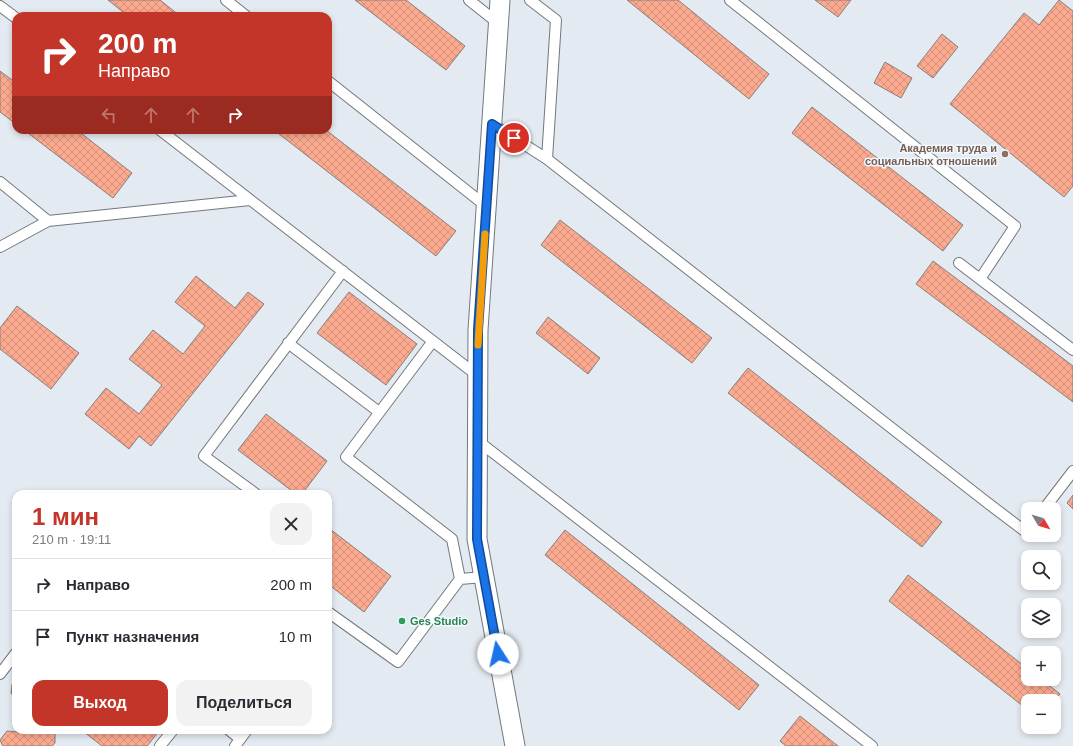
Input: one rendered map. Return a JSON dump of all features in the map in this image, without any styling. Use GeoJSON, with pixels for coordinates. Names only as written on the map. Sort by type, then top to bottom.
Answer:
{"type":"FeatureCollection","features":[{"type":"Feature","properties":{"kind":"street"},"geometry":{"type":"LineString","coordinates":[[500,0],[478,330],[477,539],[515,746]]}},
{"type":"Feature","properties":{"kind":"lane"},"geometry":{"type":"LineString","coordinates":[[226,0],[241,12]]}},
{"type":"Feature","properties":{"kind":"lane"},"geometry":{"type":"LineString","coordinates":[[469,0],[498,23]]}},
{"type":"Feature","properties":{"kind":"lane"},"geometry":{"type":"LineString","coordinates":[[530,0],[556,20],[547,159]]}},
{"type":"Feature","properties":{"kind":"lane"},"geometry":{"type":"LineString","coordinates":[[730,0],[1015,226],[980,279]]}},
{"type":"Feature","properties":{"kind":"lane"},"geometry":{"type":"LineString","coordinates":[[0,6],[12,15]]}},
{"type":"Feature","properties":{"kind":"lane"},"geometry":{"type":"LineString","coordinates":[[332,84],[486,206]]}},
{"type":"Feature","properties":{"kind":"lane"},"geometry":{"type":"LineString","coordinates":[[492,124],[547,159],[1021,528]]}},
{"type":"Feature","properties":{"kind":"lane"},"geometry":{"type":"LineString","coordinates":[[165,134],[478,376]]}},
{"type":"Feature","properties":{"kind":"lane"},"geometry":{"type":"LineString","coordinates":[[0,182],[48,221]]}},
{"type":"Feature","properties":{"kind":"lane"},"geometry":{"type":"LineString","coordinates":[[0,247],[48,221],[250,200]]}},
{"type":"Feature","properties":{"kind":"lane"},"geometry":{"type":"LineString","coordinates":[[959,263],[1073,350]]}},
{"type":"Feature","properties":{"kind":"lane"},"geometry":{"type":"LineString","coordinates":[[251,490],[204,456],[343,271]]}},
{"type":"Feature","properties":{"kind":"lane"},"geometry":{"type":"LineString","coordinates":[[332,615],[398,662],[460,579],[452,539],[346,457],[433,341]]}},
{"type":"Feature","properties":{"kind":"lane"},"geometry":{"type":"LineString","coordinates":[[288,344],[379,412]]}},
{"type":"Feature","properties":{"kind":"lane"},"geometry":{"type":"LineString","coordinates":[[478,441],[872,746]]}},
{"type":"Feature","properties":{"kind":"lane"},"geometry":{"type":"LineString","coordinates":[[1049,502],[1073,471]]}},
{"type":"Feature","properties":{"kind":"lane"},"geometry":{"type":"LineString","coordinates":[[460,579],[484,577]]}},
{"type":"Feature","properties":{"kind":"lane"},"geometry":{"type":"LineString","coordinates":[[0,674],[12,658]]}},
{"type":"Feature","properties":{"kind":"lane"},"geometry":{"type":"LineString","coordinates":[[160,746],[170,734]]}},
{"type":"Feature","properties":{"kind":"building"},"geometry":{"type":"Polygon","coordinates":[[[108,0],[160,0],[175,12],[123,12],[108,0]]]}},
{"type":"Feature","properties":{"kind":"building"},"geometry":{"type":"Polygon","coordinates":[[[355,0],[406,0],[465,46],[446,70],[355,0]]]}},
{"type":"Feature","properties":{"kind":"building"},"geometry":{"type":"Polygon","coordinates":[[[627,0],[678,0],[769,74],[749,99],[627,0]]]}},
{"type":"Feature","properties":{"kind":"building"},"geometry":{"type":"Polygon","coordinates":[[[815,0],[851,0],[838,17],[815,0]]]}},
{"type":"Feature","properties":{"kind":"building"},"geometry":{"type":"Polygon","coordinates":[[[1059,0],[1073,11],[1073,186],[1064,197],[950,104],[1024,13],[1039,25],[1059,0]]]}},
{"type":"Feature","properties":{"kind":"building"},"geometry":{"type":"Polygon","coordinates":[[[942,34],[958,47],[933,78],[917,66],[942,34]]]}},
{"type":"Feature","properties":{"kind":"building"},"geometry":{"type":"Polygon","coordinates":[[[885,62],[912,78],[901,98],[874,83],[885,62]]]}},
{"type":"Feature","properties":{"kind":"building"},"geometry":{"type":"Polygon","coordinates":[[[0,71],[12,80],[12,121],[0,112],[0,71]]]}},
{"type":"Feature","properties":{"kind":"building"},"geometry":{"type":"Polygon","coordinates":[[[812,107],[963,225],[943,251],[792,133],[812,107]]]}},
{"type":"Feature","properties":{"kind":"building"},"geometry":{"type":"Polygon","coordinates":[[[29,134],[82,134],[132,173],[113,198],[29,134]]]}},
{"type":"Feature","properties":{"kind":"building"},"geometry":{"type":"Polygon","coordinates":[[[279,134],[331,134],[456,231],[436,256],[279,134]]]}},
{"type":"Feature","properties":{"kind":"building"},"geometry":{"type":"Polygon","coordinates":[[[560,220],[712,338],[692,363],[541,245],[560,220]]]}},
{"type":"Feature","properties":{"kind":"building"},"geometry":{"type":"Polygon","coordinates":[[[933,261],[1073,366],[1073,402],[916,284],[933,261]]]}},
{"type":"Feature","properties":{"kind":"building"},"geometry":{"type":"Polygon","coordinates":[[[196,276],[235,308],[248,292],[264,304],[151,446],[139,436],[129,449],[85,414],[106,388],[139,414],[162,385],[129,359],[153,330],[183,354],[205,326],[175,302],[196,276]]]}},
{"type":"Feature","properties":{"kind":"building"},"geometry":{"type":"Polygon","coordinates":[[[349,292],[417,344],[386,385],[317,333],[349,292]]]}},
{"type":"Feature","properties":{"kind":"building"},"geometry":{"type":"Polygon","coordinates":[[[17,306],[79,353],[51,389],[0,349],[0,328],[17,306]]]}},
{"type":"Feature","properties":{"kind":"building"},"geometry":{"type":"Polygon","coordinates":[[[548,317],[600,358],[588,374],[536,333],[548,317]]]}},
{"type":"Feature","properties":{"kind":"building"},"geometry":{"type":"Polygon","coordinates":[[[748,368],[942,522],[922,547],[728,393],[748,368]]]}},
{"type":"Feature","properties":{"kind":"building"},"geometry":{"type":"Polygon","coordinates":[[[266,414],[327,461],[305,490],[291,490],[238,450],[266,414]]]}},
{"type":"Feature","properties":{"kind":"building"},"geometry":{"type":"Polygon","coordinates":[[[1073,495],[1073,509],[1067,503],[1073,495]]]}},
{"type":"Feature","properties":{"kind":"building"},"geometry":{"type":"Polygon","coordinates":[[[565,530],[759,685],[739,710],[545,555],[565,530]]]}},
{"type":"Feature","properties":{"kind":"building"},"geometry":{"type":"Polygon","coordinates":[[[332,531],[391,576],[364,612],[332,587],[332,531]]]}},
{"type":"Feature","properties":{"kind":"building"},"geometry":{"type":"Polygon","coordinates":[[[908,575],[1021,664],[1021,686],[1050,686],[1060,694],[1021,694],[1021,705],[889,601],[908,575]]]}},
{"type":"Feature","properties":{"kind":"building"},"geometry":{"type":"Polygon","coordinates":[[[800,716],[838,746],[786,746],[780,741],[800,716]]]}},
{"type":"Feature","properties":{"kind":"building"},"geometry":{"type":"Polygon","coordinates":[[[7,731],[12,731],[12,734],[55,734],[55,743],[52,746],[3,746],[0,740],[7,731]]]}},
{"type":"Feature","properties":{"kind":"building"},"geometry":{"type":"Polygon","coordinates":[[[87,734],[157,734],[147,746],[102,746],[87,734]]]}},
{"type":"Feature","properties":{"kind":"slow traffic"},"geometry":{"type":"LineString","coordinates":[[478,345],[485,234]]}},
{"type":"Feature","properties":{"kind":"place","name":"Академия труда и социальных отношений"},"geometry":{"type":"Point","coordinates":[1005,154]}},
{"type":"Feature","properties":{"kind":"place","name":"Ges Studio"},"geometry":{"type":"Point","coordinates":[402,621]}},
{"type":"Feature","properties":{"kind":"route"},"geometry":{"type":"LineString","coordinates":[[498,654],[477,539],[478,330],[492,124],[514,138]]}}]}
